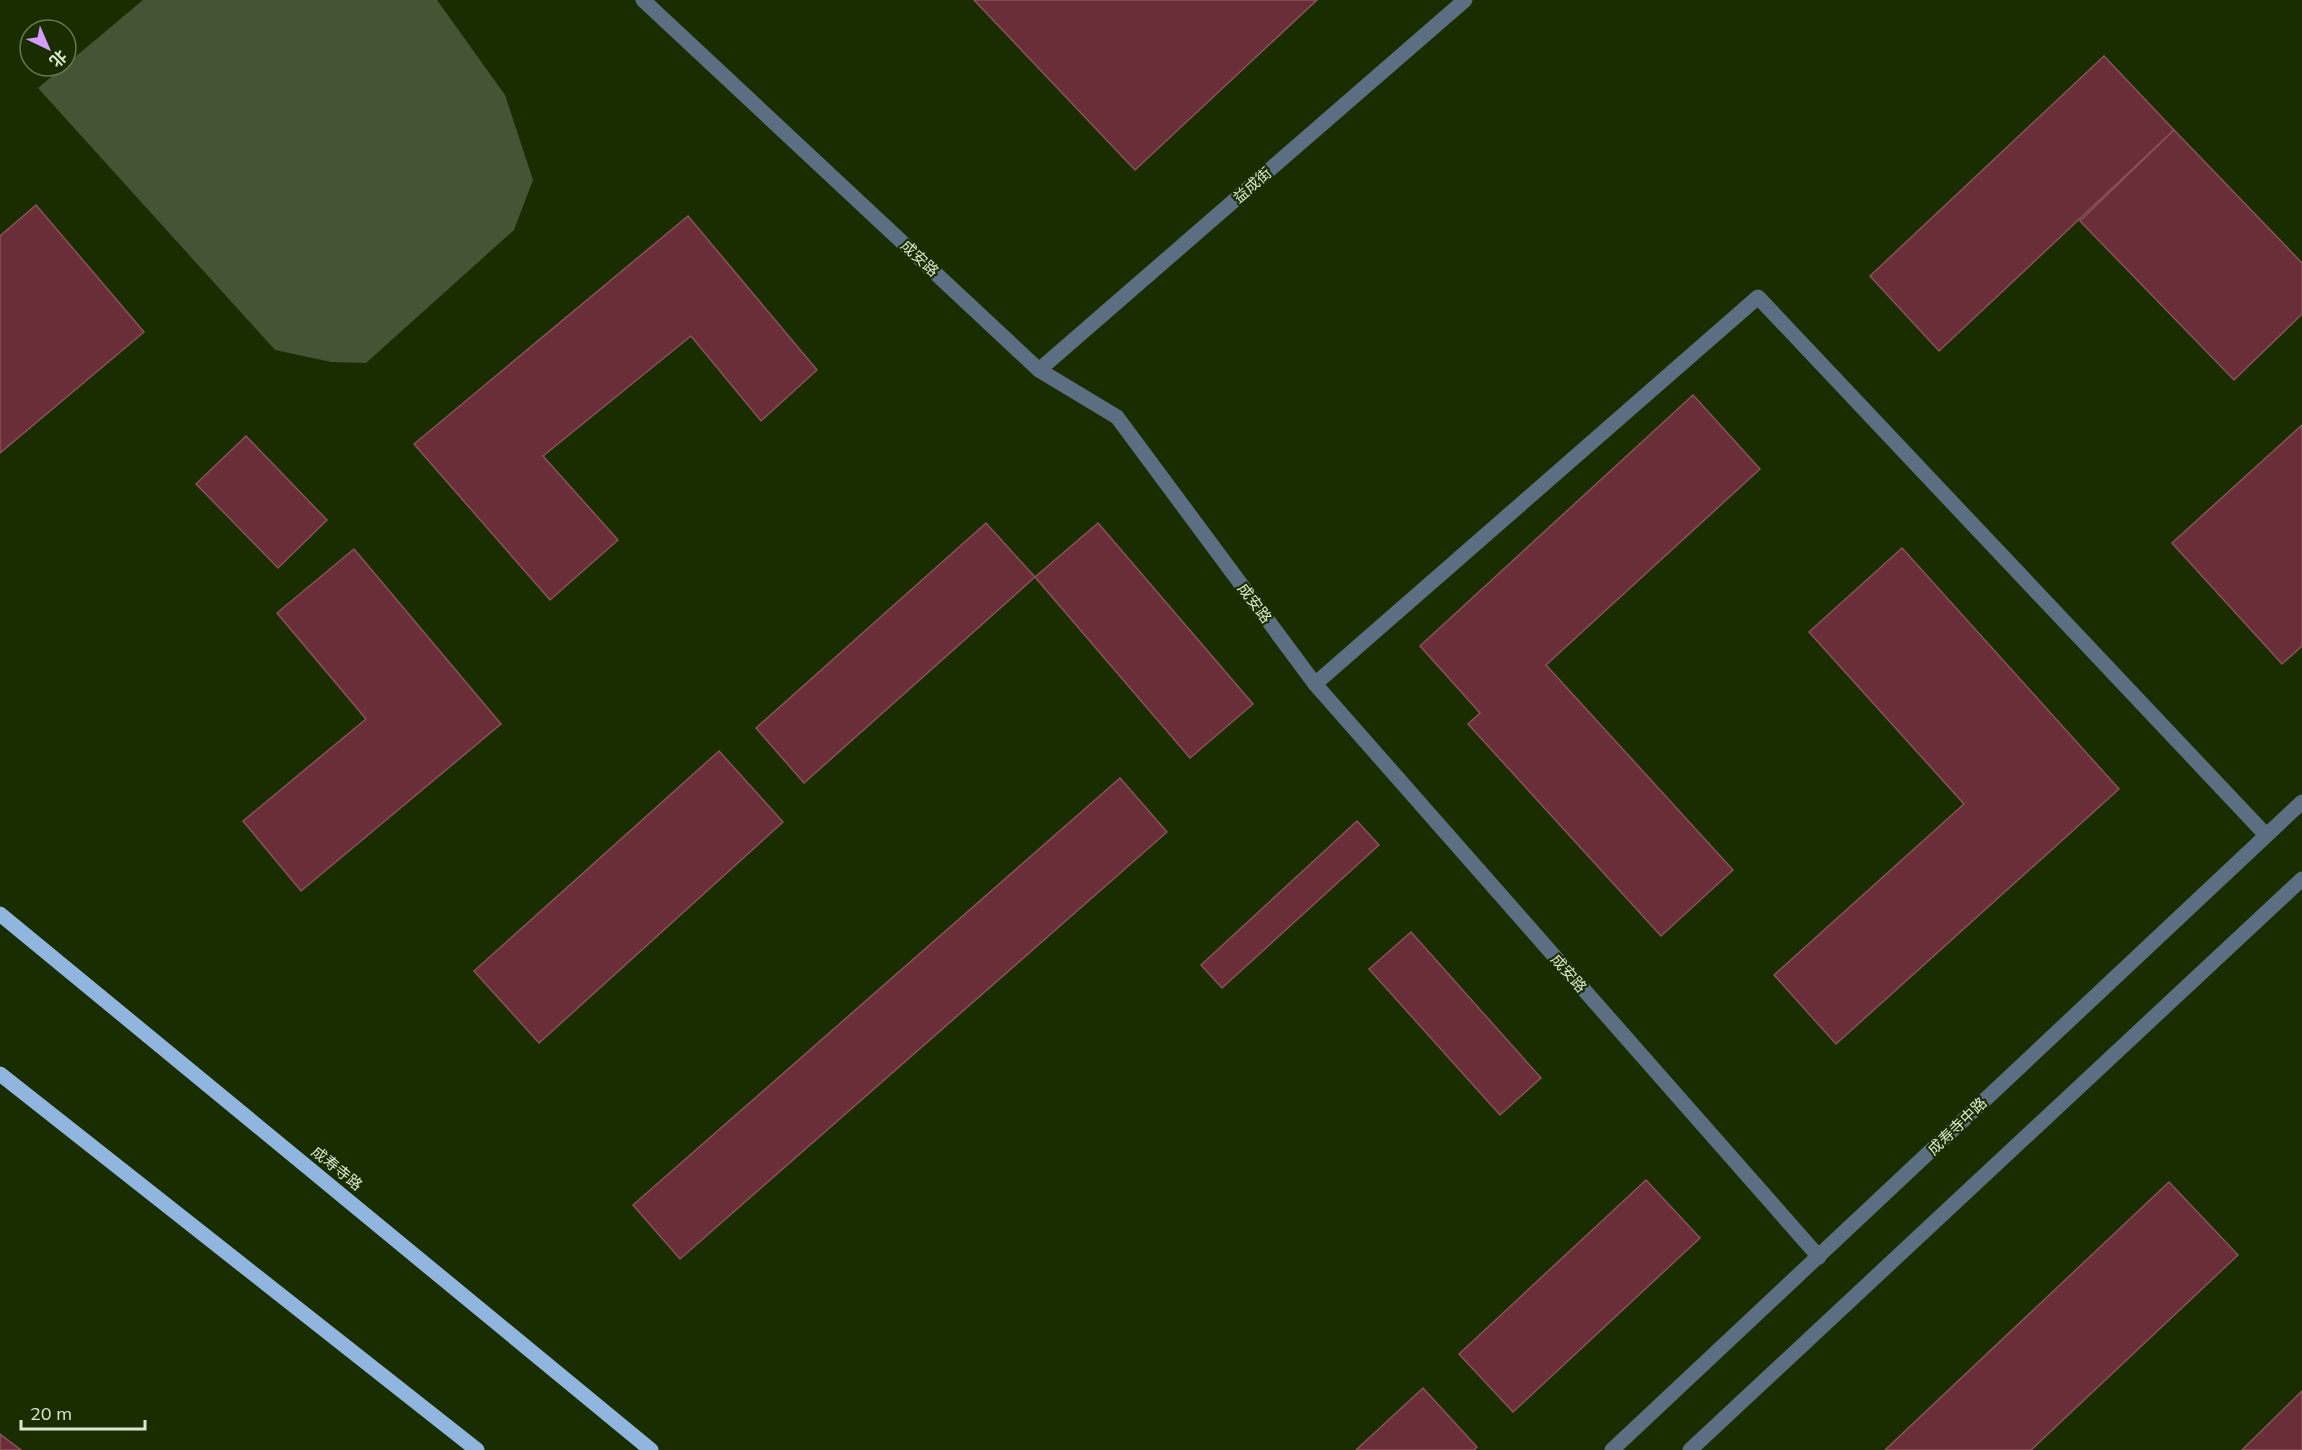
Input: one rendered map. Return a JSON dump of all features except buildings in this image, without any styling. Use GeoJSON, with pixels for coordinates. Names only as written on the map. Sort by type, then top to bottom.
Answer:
{"type":"FeatureCollection","features":[{"type":"Feature","properties":{"kind":"main road","name":"成寿寺路"},"geometry":{"type":"LineString","coordinates":[[0,914],[651,1450]]}},
{"type":"Feature","properties":{"kind":"main road"},"geometry":{"type":"LineString","coordinates":[[0,1074],[477,1450]]}},
{"type":"Feature","properties":{"kind":"street","name":"成安路"},"geometry":{"type":"LineString","coordinates":[[643,0],[1039,370],[1117,417],[1315,684],[1819,1257]]}},
{"type":"Feature","properties":{"kind":"street","name":"益成街"},"geometry":{"type":"LineString","coordinates":[[1039,370],[1465,0]]}},
{"type":"Feature","properties":{"kind":"street"},"geometry":{"type":"LineString","coordinates":[[1315,684],[1758,297],[2266,835]]}},
{"type":"Feature","properties":{"kind":"street","name":"成寿寺中路"},"geometry":{"type":"LineString","coordinates":[[1612,1450],[2302,802]]}},
{"type":"Feature","properties":{"kind":"street"},"geometry":{"type":"LineString","coordinates":[[1690,1450],[2302,879]]}},
{"type":"Feature","properties":{"kind":"green space"},"geometry":{"type":"Polygon","coordinates":[[[143,0],[437,0],[505,95],[533,180],[514,230],[366,363],[331,362],[275,350],[38,88],[50,78],[78,78],[78,54],[143,0]]]}}]}
